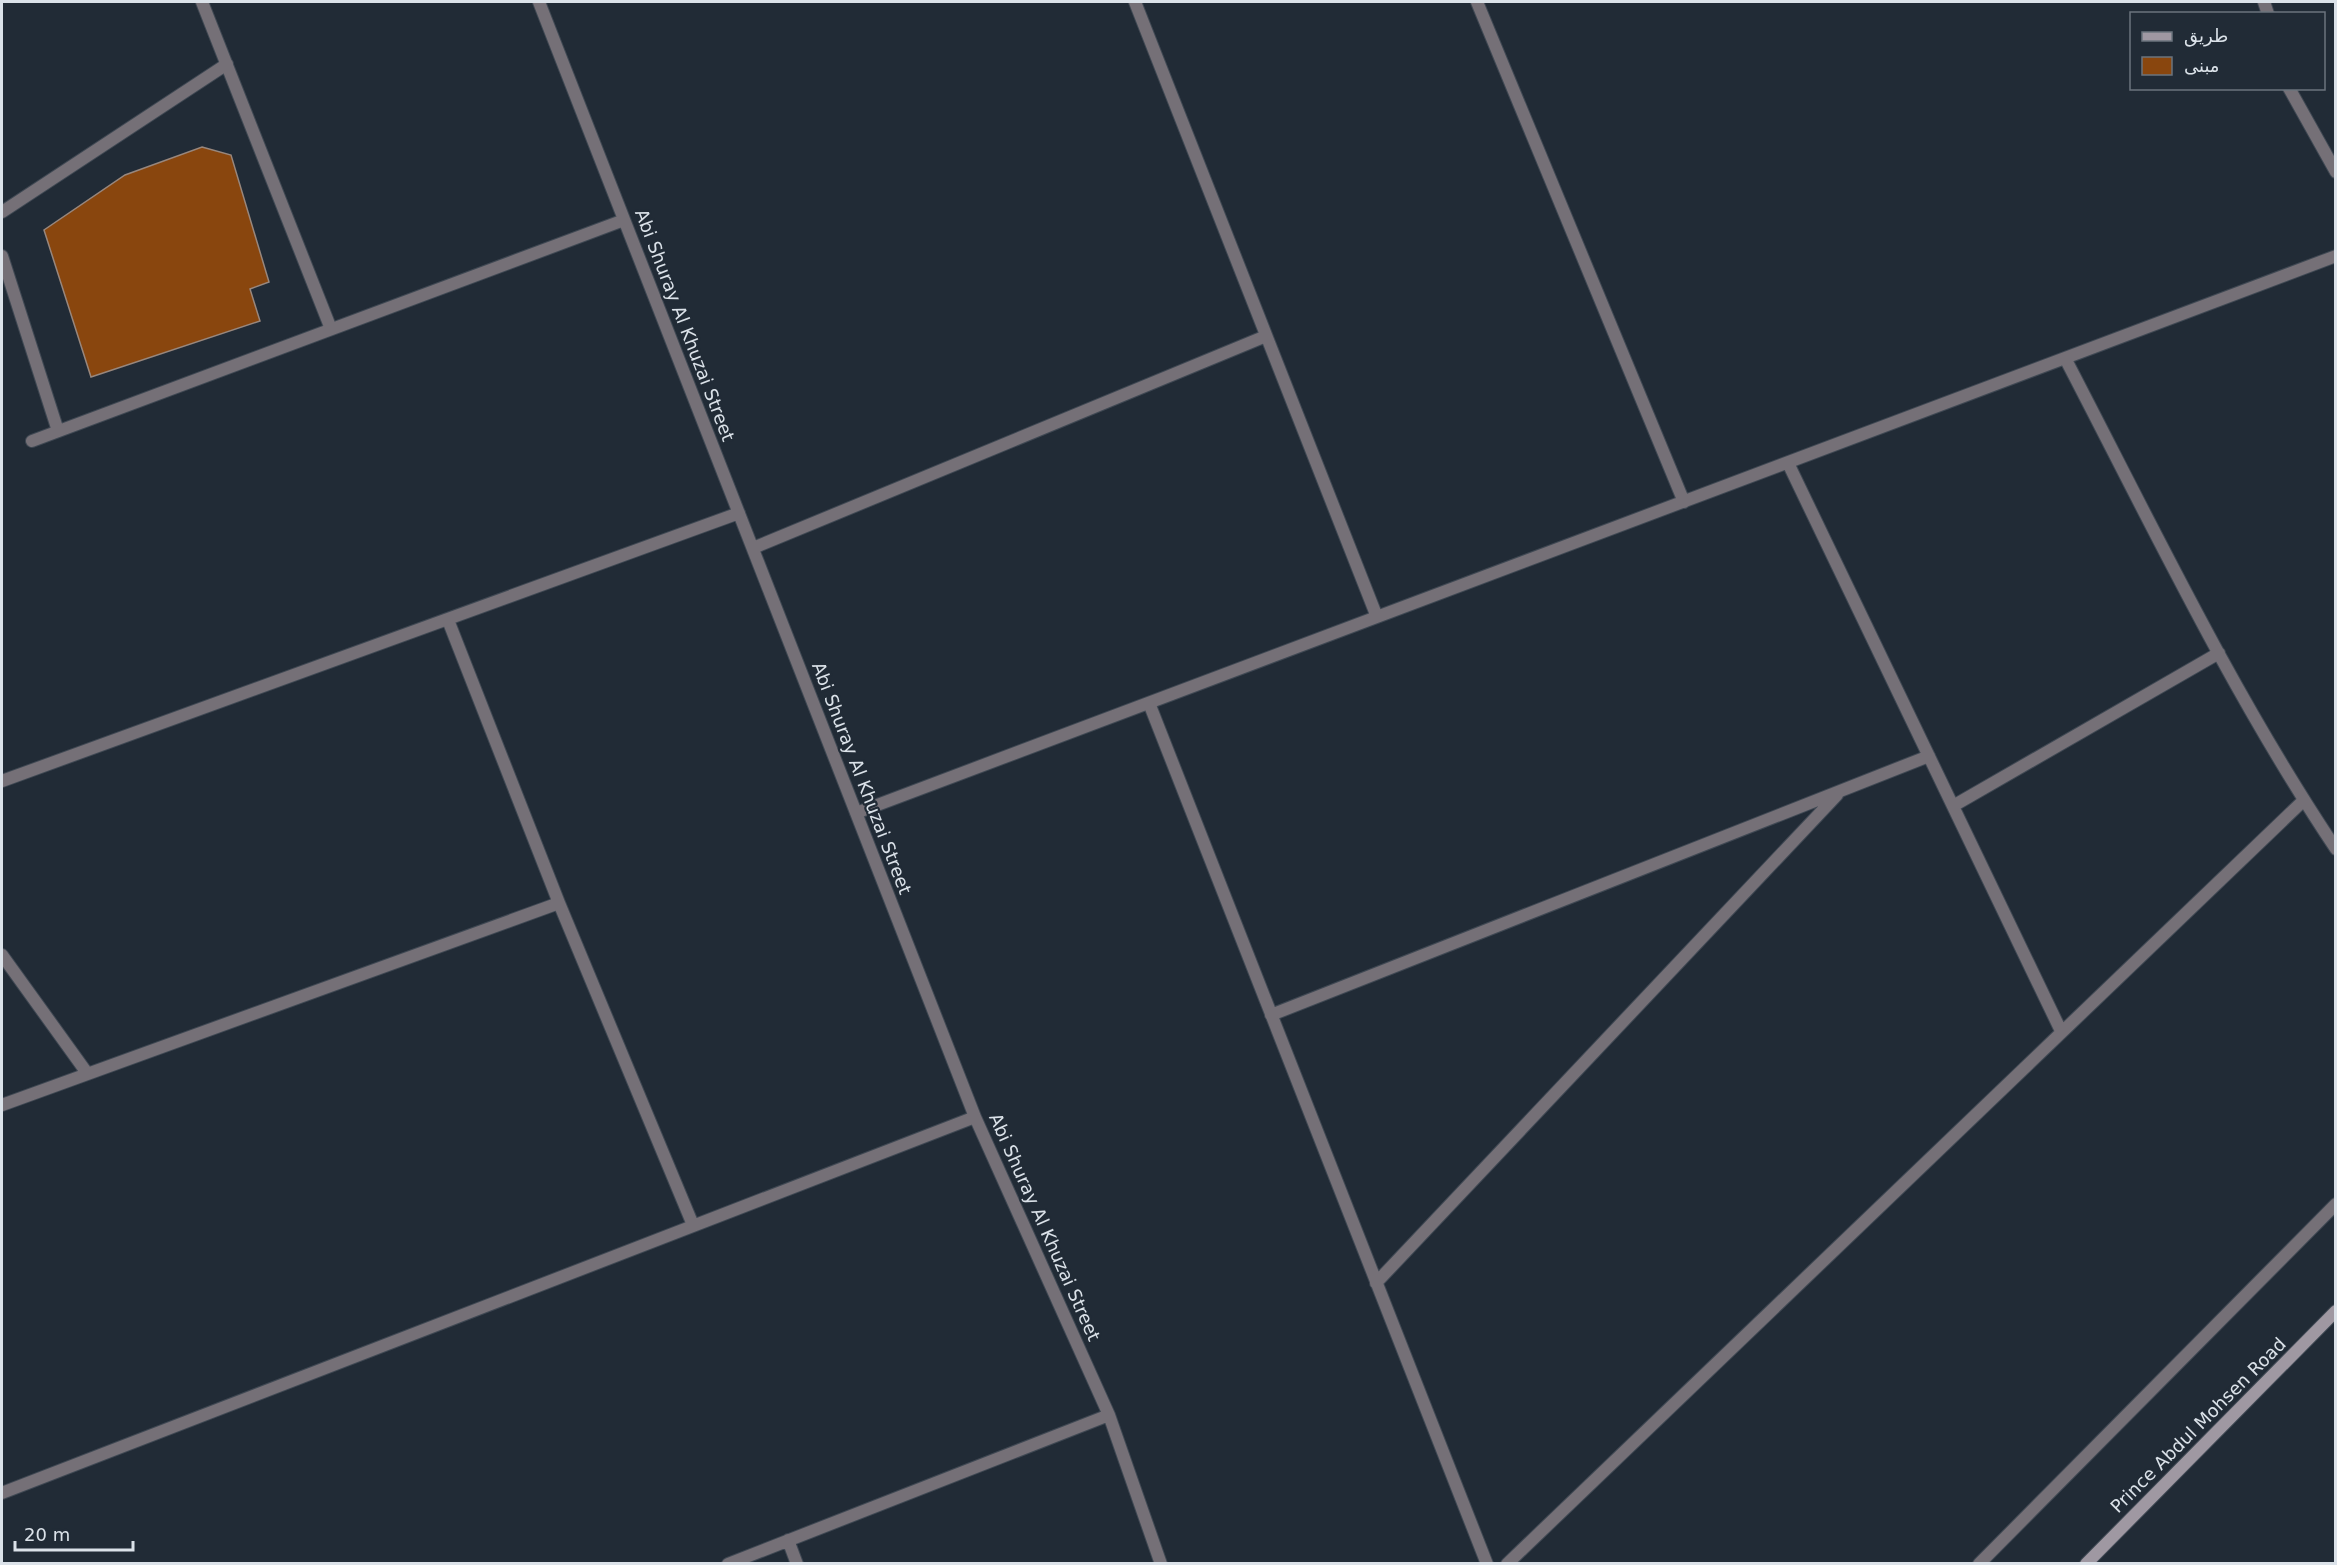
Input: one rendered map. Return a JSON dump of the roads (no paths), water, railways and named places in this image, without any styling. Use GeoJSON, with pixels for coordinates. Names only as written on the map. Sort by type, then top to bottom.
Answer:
{"type":"FeatureCollection","features":[{"type":"Feature","properties":{"kind":"main road","name":"Prince Abdul Mohsen Road"},"geometry":{"type":"LineString","coordinates":[[2086,1563],[2336,1311]]}},
{"type":"Feature","properties":{"kind":"street"},"geometry":{"type":"LineString","coordinates":[[202,2],[331,329]]}},
{"type":"Feature","properties":{"kind":"street","name":"Abi Shuray Al Khuzai Street"},"geometry":{"type":"LineString","coordinates":[[539,2],[975,1117],[1109,1415],[1161,1563]]}},
{"type":"Feature","properties":{"kind":"street"},"geometry":{"type":"LineString","coordinates":[[1135,2],[1377,617]]}},
{"type":"Feature","properties":{"kind":"street"},"geometry":{"type":"LineString","coordinates":[[1477,2],[1684,502]]}},
{"type":"Feature","properties":{"kind":"street"},"geometry":{"type":"LineString","coordinates":[[2,212],[227,64]]}},
{"type":"Feature","properties":{"kind":"street"},"geometry":{"type":"LineString","coordinates":[[2290,90],[2336,172]]}},
{"type":"Feature","properties":{"kind":"street"},"geometry":{"type":"LineString","coordinates":[[32,441],[624,220]]}},
{"type":"Feature","properties":{"kind":"street"},"geometry":{"type":"LineString","coordinates":[[2,256],[58,431]]}},
{"type":"Feature","properties":{"kind":"street"},"geometry":{"type":"LineString","coordinates":[[856,813],[2336,256]]}},
{"type":"Feature","properties":{"kind":"street"},"geometry":{"type":"LineString","coordinates":[[753,548],[1266,336]]}},
{"type":"Feature","properties":{"kind":"street"},"geometry":{"type":"LineString","coordinates":[[2065,358],[2219,652],[2303,801],[2336,849]]}},
{"type":"Feature","properties":{"kind":"street"},"geometry":{"type":"LineString","coordinates":[[1788,463],[2061,1031]]}},
{"type":"Feature","properties":{"kind":"street"},"geometry":{"type":"LineString","coordinates":[[2,781],[739,513]]}},
{"type":"Feature","properties":{"kind":"street"},"geometry":{"type":"LineString","coordinates":[[448,620],[559,903],[693,1225]]}},
{"type":"Feature","properties":{"kind":"street"},"geometry":{"type":"LineString","coordinates":[[1953,806],[2219,652]]}},
{"type":"Feature","properties":{"kind":"street"},"geometry":{"type":"LineString","coordinates":[[1149,703],[1487,1563]]}},
{"type":"Feature","properties":{"kind":"street"},"geometry":{"type":"LineString","coordinates":[[1271,1015],[1929,756]]}},
{"type":"Feature","properties":{"kind":"street"},"geometry":{"type":"LineString","coordinates":[[1376,1283],[1840,791]]}},
{"type":"Feature","properties":{"kind":"street"},"geometry":{"type":"LineString","coordinates":[[1507,1563],[2303,801]]}},
{"type":"Feature","properties":{"kind":"street"},"geometry":{"type":"LineString","coordinates":[[2,1105],[559,903]]}},
{"type":"Feature","properties":{"kind":"street"},"geometry":{"type":"LineString","coordinates":[[2,955],[87,1073]]}},
{"type":"Feature","properties":{"kind":"street"},"geometry":{"type":"LineString","coordinates":[[2,1493],[975,1117]]}},
{"type":"Feature","properties":{"kind":"street"},"geometry":{"type":"LineString","coordinates":[[1979,1563],[2336,1204]]}},
{"type":"Feature","properties":{"kind":"street"},"geometry":{"type":"LineString","coordinates":[[728,1563],[1109,1415]]}},
{"type":"Feature","properties":{"kind":"street"},"geometry":{"type":"LineString","coordinates":[[788,1540],[797,1563]]}}]}
